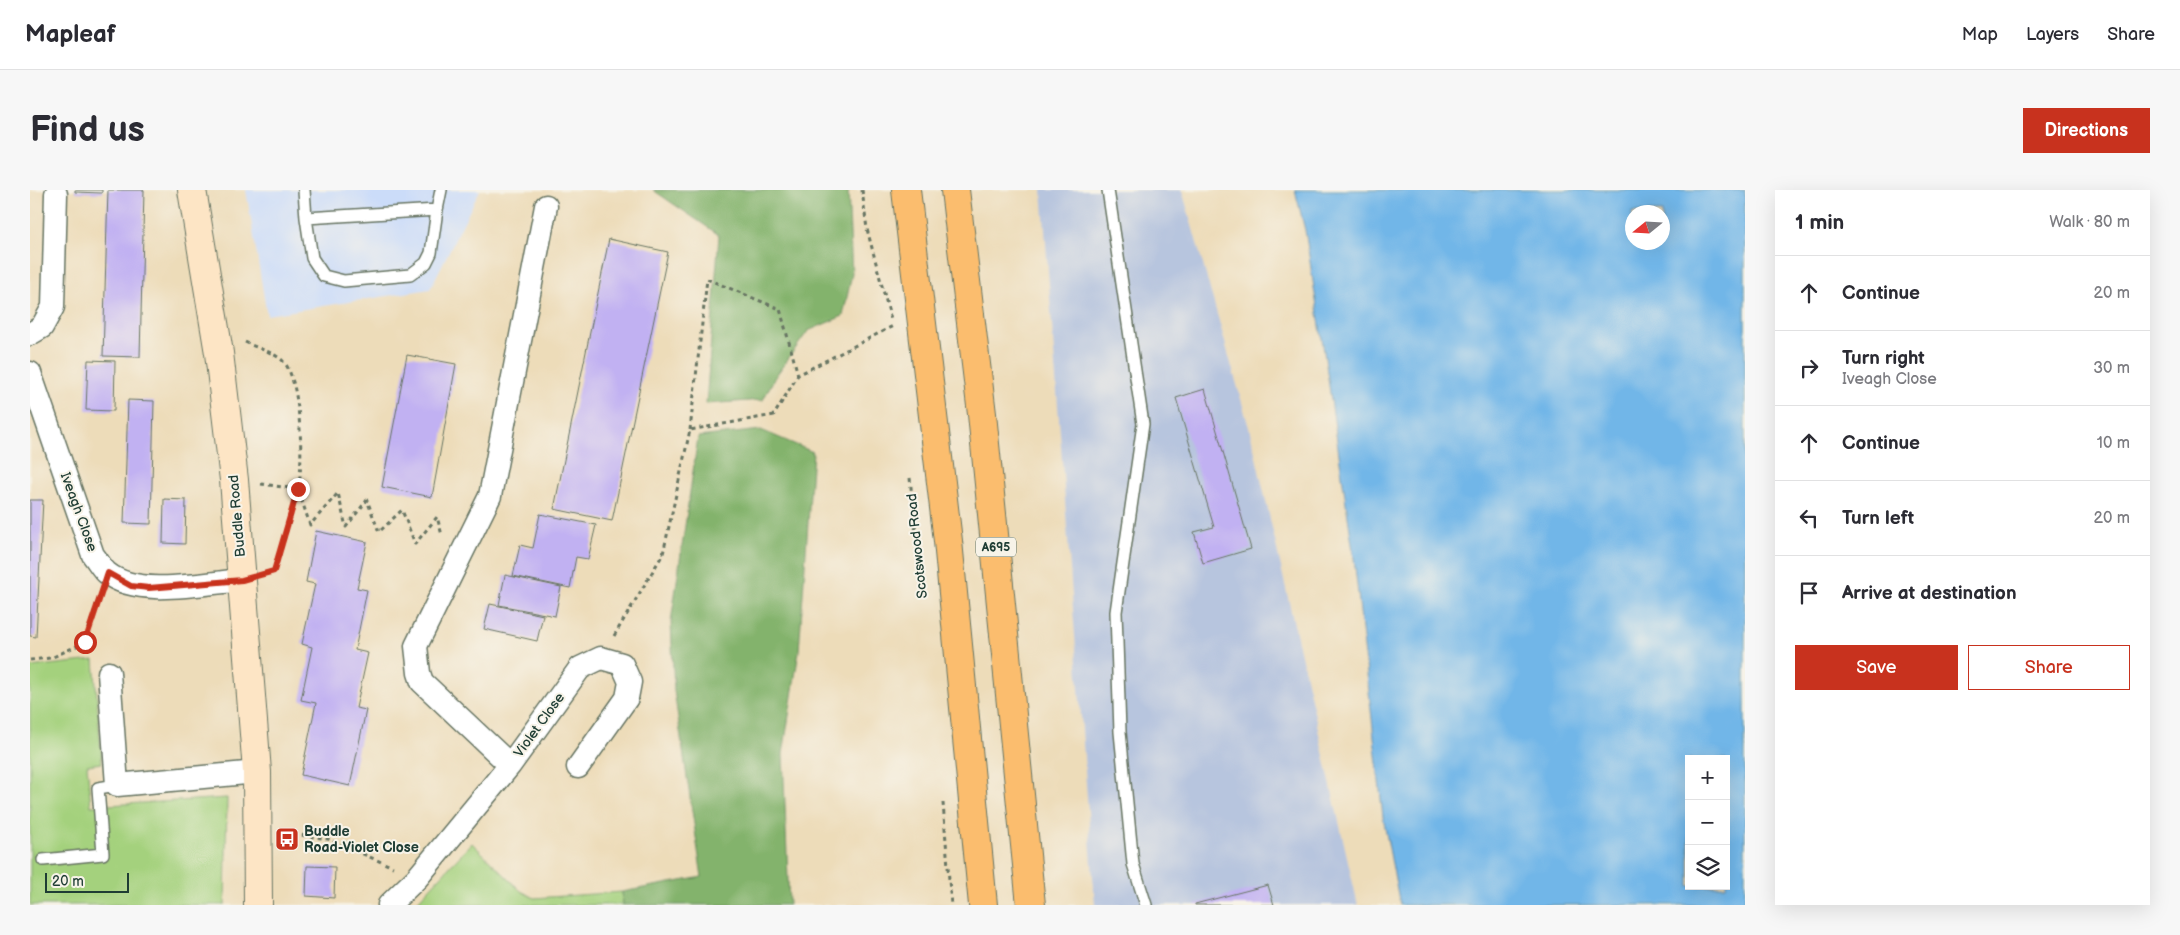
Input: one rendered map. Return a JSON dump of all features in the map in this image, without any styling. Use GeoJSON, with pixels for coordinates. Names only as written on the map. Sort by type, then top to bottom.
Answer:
{"type":"FeatureCollection","features":[{"type":"Feature","properties":{"kind":"main road"},"geometry":{"type":"LineString","coordinates":[[906,190],[948,541],[981,900]]}},
{"type":"Feature","properties":{"kind":"main road","name":"A695"},"geometry":{"type":"LineString","coordinates":[[954,190],[984,433],[1031,905]]}},
{"type":"Feature","properties":{"kind":"street","name":"Buddle Road"},"geometry":{"type":"LineString","coordinates":[[192,190],[215,328],[234,480],[257,772],[258,905]]}},
{"type":"Feature","properties":{"kind":"street"},"geometry":{"type":"LineString","coordinates":[[30,334],[42,327],[53,307],[56,194]]}},
{"type":"Feature","properties":{"kind":"street"},"geometry":{"type":"LineString","coordinates":[[510,765],[422,682],[416,646],[490,496],[546,206]]}},
{"type":"Feature","properties":{"kind":"street","name":"Iveagh Close"},"geometry":{"type":"LineString","coordinates":[[30,373],[93,555],[108,573],[131,586],[149,588],[242,580]]}},
{"type":"Feature","properties":{"kind":"street"},"geometry":{"type":"LineString","coordinates":[[578,766],[627,698],[630,682],[622,664],[601,658]]}},
{"type":"Feature","properties":{"kind":"street","name":"Violet Close"},"geometry":{"type":"LineString","coordinates":[[389,905],[416,878],[510,765],[580,668],[601,658]]}},
{"type":"Feature","properties":{"kind":"street"},"geometry":{"type":"LineString","coordinates":[[109,674],[118,785],[257,772]]}},
{"type":"Feature","properties":{"kind":"lane"},"geometry":{"type":"LineString","coordinates":[[304,190],[312,258],[324,276],[344,281],[410,275],[426,263],[431,253],[441,190]]}},
{"type":"Feature","properties":{"kind":"lane"},"geometry":{"type":"LineString","coordinates":[[1108,190],[1144,424],[1116,612],[1120,732],[1130,836],[1133,864],[1146,905]]}},
{"type":"Feature","properties":{"kind":"lane"},"geometry":{"type":"LineString","coordinates":[[306,218],[437,210]]}},
{"type":"Feature","properties":{"kind":"lane"},"geometry":{"type":"LineString","coordinates":[[43,860],[102,854],[98,788],[118,785]]}},
{"type":"Feature","properties":{"kind":"path"},"geometry":{"type":"LineString","coordinates":[[862,190],[867,229],[894,336]]}},
{"type":"Feature","properties":{"kind":"path"},"geometry":{"type":"LineString","coordinates":[[601,658],[663,554],[690,430],[707,279],[780,309],[798,375]]}},
{"type":"Feature","properties":{"kind":"path"},"geometry":{"type":"LineString","coordinates":[[690,430],[774,415],[798,375],[893,326]]}},
{"type":"Feature","properties":{"kind":"path"},"geometry":{"type":"LineString","coordinates":[[215,328],[282,360],[290,372],[299,409],[300,458],[298,489],[274,571],[242,580]]}},
{"type":"Feature","properties":{"kind":"path","name":"Scotswood Road"},"geometry":{"type":"LineString","coordinates":[[909,473],[922,591]]}},
{"type":"Feature","properties":{"kind":"path"},"geometry":{"type":"LineString","coordinates":[[234,480],[298,489]]}},
{"type":"Feature","properties":{"kind":"path"},"geometry":{"type":"LineString","coordinates":[[298,489],[310,525],[338,493],[346,527],[367,500],[379,532],[402,510],[415,544],[437,517],[443,539]]}},
{"type":"Feature","properties":{"kind":"path"},"geometry":{"type":"LineString","coordinates":[[30,660],[51,658],[85,642],[108,573]]}},
{"type":"Feature","properties":{"kind":"path"},"geometry":{"type":"LineString","coordinates":[[942,797],[951,905]]}},
{"type":"Feature","properties":{"kind":"path"},"geometry":{"type":"LineString","coordinates":[[258,830],[328,839],[416,878]]}},
{"type":"Feature","properties":{"kind":"shaded area"},"geometry":{"type":"Polygon","coordinates":[[[246,190],[480,190],[430,289],[267,315],[246,190]]]}},
{"type":"Feature","properties":{"kind":"shaded area"},"geometry":{"type":"Polygon","coordinates":[[[1042,190],[1182,190],[1250,431],[1358,905],[1095,905],[1042,190]]]}},
{"type":"Feature","properties":{"kind":"green space"},"geometry":{"type":"Polygon","coordinates":[[[653,190],[848,190],[852,274],[843,316],[808,331],[775,377],[763,400],[706,404],[719,235],[653,190]]]}},
{"type":"Feature","properties":{"kind":"green space"},"geometry":{"type":"Polygon","coordinates":[[[761,430],[813,452],[799,651],[783,754],[789,905],[623,905],[622,892],[702,877],[674,691],[671,622],[698,437],[761,430]]]}},
{"type":"Feature","properties":{"kind":"green space"},"geometry":{"type":"Polygon","coordinates":[[[94,660],[102,763],[87,765],[91,806],[227,798],[225,905],[30,905],[30,667],[94,660]]]}},
{"type":"Feature","properties":{"kind":"green space"},"geometry":{"type":"Polygon","coordinates":[[[472,843],[521,891],[534,898],[622,892],[623,905],[414,905],[472,843]]]}},
{"type":"Feature","properties":{"kind":"water"},"geometry":{"type":"Polygon","coordinates":[[[1295,190],[1745,190],[1745,905],[1400,905],[1383,817],[1354,558],[1305,230],[1295,190]]]}},
{"type":"Feature","properties":{"kind":"building"},"geometry":{"type":"Polygon","coordinates":[[[75,190],[102,190],[102,193],[75,192],[75,190]]]}},
{"type":"Feature","properties":{"kind":"building"},"geometry":{"type":"Polygon","coordinates":[[[108,190],[144,190],[140,357],[103,356],[108,190]]]}},
{"type":"Feature","properties":{"kind":"building"},"geometry":{"type":"Polygon","coordinates":[[[609,239],[668,252],[612,521],[554,509],[609,239]]]}},
{"type":"Feature","properties":{"kind":"building"},"geometry":{"type":"Polygon","coordinates":[[[407,355],[456,364],[432,497],[382,487],[407,355]]]}},
{"type":"Feature","properties":{"kind":"building"},"geometry":{"type":"Polygon","coordinates":[[[88,360],[115,361],[114,411],[86,410],[88,360]]]}},
{"type":"Feature","properties":{"kind":"building"},"geometry":{"type":"Polygon","coordinates":[[[1205,389],[1251,549],[1203,563],[1194,532],[1214,527],[1176,398],[1205,389]]]}},
{"type":"Feature","properties":{"kind":"building"},"geometry":{"type":"Polygon","coordinates":[[[128,400],[154,401],[151,524],[124,523],[128,400]]]}},
{"type":"Feature","properties":{"kind":"building"},"geometry":{"type":"Polygon","coordinates":[[[164,499],[186,500],[185,544],[163,543],[164,499]]]}},
{"type":"Feature","properties":{"kind":"building"},"geometry":{"type":"Polygon","coordinates":[[[30,500],[43,500],[36,637],[30,636],[30,500]]]}},
{"type":"Feature","properties":{"kind":"building"},"geometry":{"type":"Polygon","coordinates":[[[540,514],[596,525],[588,559],[576,557],[570,588],[513,576],[520,545],[533,548],[540,514]]]}},
{"type":"Feature","properties":{"kind":"building"},"geometry":{"type":"Polygon","coordinates":[[[316,531],[367,542],[357,588],[367,590],[355,650],[368,653],[356,708],[366,710],[350,786],[301,775],[316,703],[301,700],[312,647],[302,644],[315,584],[306,582],[316,531]]]}},
{"type":"Feature","properties":{"kind":"building"},"geometry":{"type":"Polygon","coordinates":[[[505,575],[561,587],[555,616],[499,605],[505,575]]]}},
{"type":"Feature","properties":{"kind":"building"},"geometry":{"type":"Polygon","coordinates":[[[490,604],[543,615],[537,641],[484,629],[490,604]]]}},
{"type":"Feature","properties":{"kind":"building"},"geometry":{"type":"Polygon","coordinates":[[[307,866],[335,867],[334,898],[306,896],[307,866]]]}},
{"type":"Feature","properties":{"kind":"building"},"geometry":{"type":"Polygon","coordinates":[[[1268,885],[1274,905],[1195,905],[1195,904],[1268,885]]]}},
{"type":"Feature","properties":{"kind":"place","name":"Buddle Road-Violet Close"},"geometry":{"type":"Point","coordinates":[287,839]}},
{"type":"Feature","properties":{"kind":"route"},"geometry":{"type":"LineString","coordinates":[[85,642],[108,573],[131,586],[149,588],[242,580],[274,571],[298,489]]}}]}
